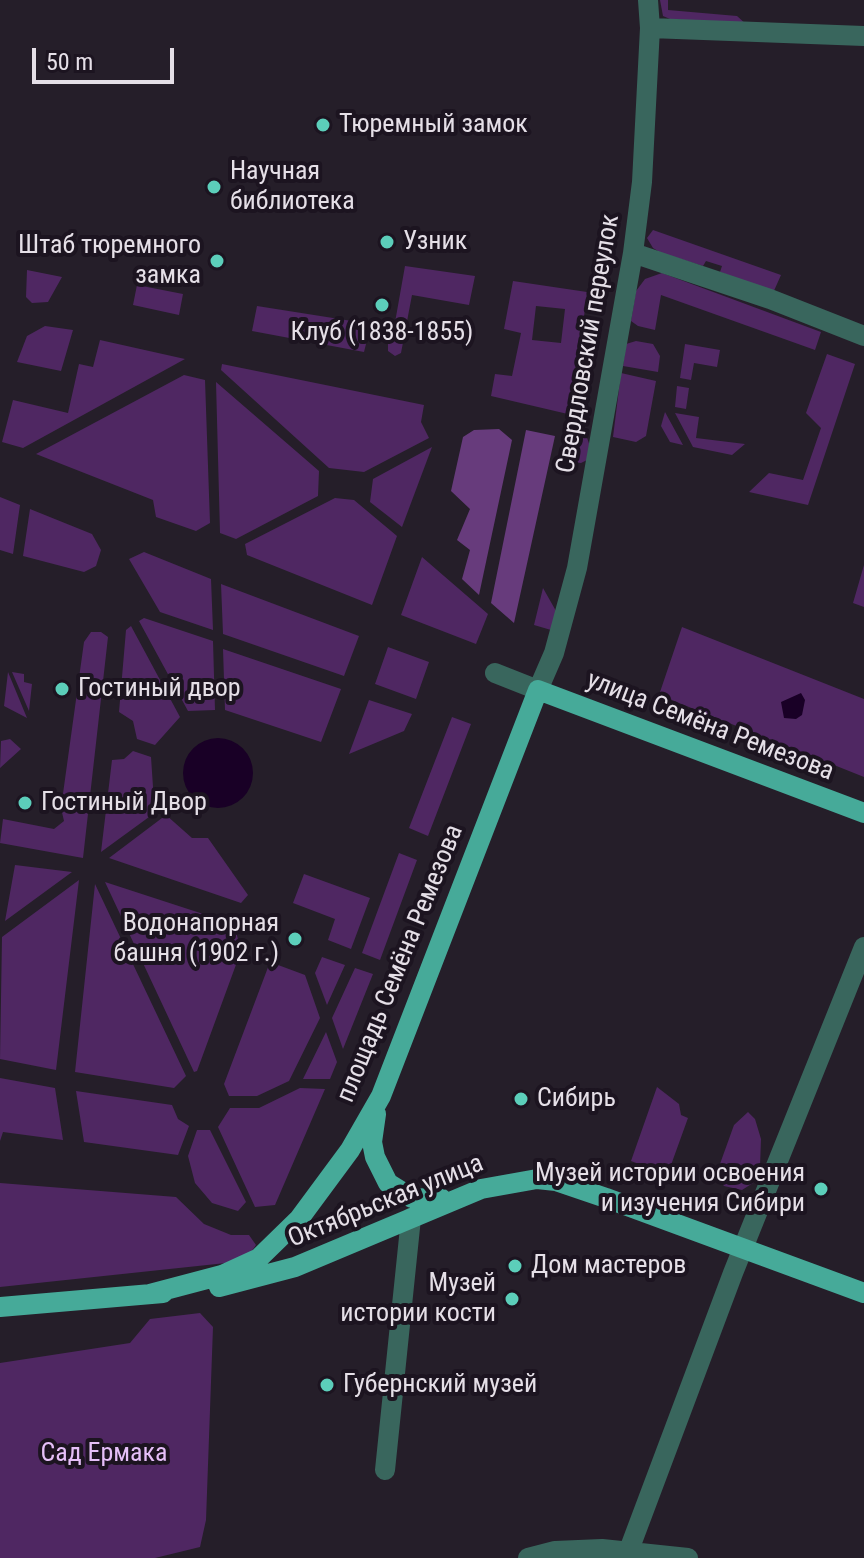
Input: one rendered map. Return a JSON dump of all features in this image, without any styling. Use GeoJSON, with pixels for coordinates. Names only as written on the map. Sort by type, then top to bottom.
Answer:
{"type":"FeatureCollection","features":[{"type":"Feature","properties":{"kind":"main road","name":"улица Семёна Ремезова"},"geometry":{"type":"LineString","coordinates":[[538,690],[864,813]]}},
{"type":"Feature","properties":{"kind":"main road","name":"площадь Семёна Ремезова"},"geometry":{"type":"LineString","coordinates":[[150,1294],[244,1266],[269,1249],[331,1177],[381,1096],[538,690]]}},
{"type":"Feature","properties":{"kind":"main road"},"geometry":{"type":"LineString","coordinates":[[381,1096],[372,1142],[375,1157],[388,1183],[399,1192],[423,1200],[466,1194]]}},
{"type":"Feature","properties":{"kind":"main road","name":"Октябрьская улица"},"geometry":{"type":"LineString","coordinates":[[150,1294],[208,1289],[268,1276],[466,1194],[517,1180],[556,1181],[864,1293]]}},
{"type":"Feature","properties":{"kind":"main road"},"geometry":{"type":"LineString","coordinates":[[0,1307],[150,1294]]}},
{"type":"Feature","properties":{"kind":"street","name":"Свердловский переулок"},"geometry":{"type":"LineString","coordinates":[[538,690],[554,653],[577,568],[633,253],[642,182],[650,28],[648,0]]}},
{"type":"Feature","properties":{"kind":"street"},"geometry":{"type":"LineString","coordinates":[[650,28],[864,36]]}},
{"type":"Feature","properties":{"kind":"street"},"geometry":{"type":"LineString","coordinates":[[633,253],[770,299],[864,336]]}},
{"type":"Feature","properties":{"kind":"street"},"geometry":{"type":"LineString","coordinates":[[495,673],[538,690]]}},
{"type":"Feature","properties":{"kind":"street"},"geometry":{"type":"LineString","coordinates":[[629,1550],[743,1248],[864,947]]}},
{"type":"Feature","properties":{"kind":"street"},"geometry":{"type":"LineString","coordinates":[[385,1470],[411,1218]]}},
{"type":"Feature","properties":{"kind":"street"},"geometry":{"type":"LineString","coordinates":[[528,1558],[573,1549],[629,1550],[688,1558]]}},
{"type":"Feature","properties":{"kind":"green space"},"geometry":{"type":"Polygon","coordinates":[[[660,0],[668,0],[668,10],[737,16],[747,25],[670,19],[663,16],[660,0]]]}},
{"type":"Feature","properties":{"kind":"green space"},"geometry":{"type":"Polygon","coordinates":[[[653,230],[781,275],[773,293],[720,272],[722,266],[706,261],[703,266],[661,253],[653,248],[647,238],[653,230]]]}},
{"type":"Feature","properties":{"kind":"green space"},"geometry":{"type":"Polygon","coordinates":[[[405,266],[475,276],[469,305],[412,295],[401,353],[395,356],[388,351],[388,343],[390,328],[394,328],[405,266]]]}},
{"type":"Feature","properties":{"kind":"green space"},"geometry":{"type":"Polygon","coordinates":[[[27,270],[62,277],[48,302],[32,303],[26,297],[27,270]]]}},
{"type":"Feature","properties":{"kind":"green space"},"geometry":{"type":"Polygon","coordinates":[[[662,273],[821,332],[815,350],[661,295],[655,330],[638,326],[631,321],[636,291],[645,279],[662,273]]]}},
{"type":"Feature","properties":{"kind":"green space"},"geometry":{"type":"Polygon","coordinates":[[[513,281],[587,292],[572,415],[491,396],[495,374],[512,376],[521,333],[504,329],[513,281]],[[536,306],[532,340],[561,343],[565,309],[536,306]]]}},
{"type":"Feature","properties":{"kind":"green space"},"geometry":{"type":"Polygon","coordinates":[[[137,285],[183,294],[179,315],[133,305],[137,285]]]}},
{"type":"Feature","properties":{"kind":"green space"},"geometry":{"type":"Polygon","coordinates":[[[257,306],[371,324],[364,352],[252,331],[257,306]]]}},
{"type":"Feature","properties":{"kind":"green space"},"geometry":{"type":"Polygon","coordinates":[[[45,326],[73,330],[61,371],[17,362],[27,336],[45,326]]]}},
{"type":"Feature","properties":{"kind":"green space"},"geometry":{"type":"Polygon","coordinates":[[[100,340],[185,359],[23,448],[2,442],[13,400],[68,413],[79,364],[93,367],[100,340]]]}},
{"type":"Feature","properties":{"kind":"green space"},"geometry":{"type":"Polygon","coordinates":[[[636,341],[653,344],[660,356],[658,372],[623,366],[626,344],[636,341]]]}},
{"type":"Feature","properties":{"kind":"green space"},"geometry":{"type":"Polygon","coordinates":[[[685,344],[720,350],[717,367],[694,363],[691,380],[680,378],[685,344]]]}},
{"type":"Feature","properties":{"kind":"green space"},"geometry":{"type":"Polygon","coordinates":[[[827,354],[855,364],[808,505],[749,492],[769,473],[803,480],[821,428],[806,413],[827,354]]]}},
{"type":"Feature","properties":{"kind":"green space"},"geometry":{"type":"Polygon","coordinates":[[[222,364],[424,405],[421,422],[429,438],[364,472],[329,468],[221,370],[222,364]]]}},
{"type":"Feature","properties":{"kind":"green space"},"geometry":{"type":"Polygon","coordinates":[[[621,373],[656,381],[646,436],[636,442],[613,437],[621,373]]]}},
{"type":"Feature","properties":{"kind":"green space"},"geometry":{"type":"Polygon","coordinates":[[[184,375],[205,380],[210,523],[196,531],[156,517],[153,500],[36,454],[184,375]]]}},
{"type":"Feature","properties":{"kind":"green space"},"geometry":{"type":"Polygon","coordinates":[[[216,382],[319,471],[318,496],[236,539],[220,533],[216,382]]]}},
{"type":"Feature","properties":{"kind":"green space"},"geometry":{"type":"Polygon","coordinates":[[[677,386],[689,388],[686,409],[675,407],[677,386]]]}},
{"type":"Feature","properties":{"kind":"green space"},"geometry":{"type":"Polygon","coordinates":[[[665,412],[683,445],[670,442],[661,426],[665,412]]]}},
{"type":"Feature","properties":{"kind":"green space"},"geometry":{"type":"Polygon","coordinates":[[[675,413],[699,417],[696,438],[745,444],[732,455],[693,447],[675,413]]]}},
{"type":"Feature","properties":{"kind":"green space"},"geometry":{"type":"Polygon","coordinates":[[[580,433],[586,435],[591,449],[587,460],[581,463],[574,462],[580,433]]]}},
{"type":"Feature","properties":{"kind":"green space"},"geometry":{"type":"Polygon","coordinates":[[[432,447],[402,527],[370,502],[373,479],[432,447]]]}},
{"type":"Feature","properties":{"kind":"green space"},"geometry":{"type":"Polygon","coordinates":[[[0,497],[20,505],[13,554],[0,550],[0,497]]]}},
{"type":"Feature","properties":{"kind":"green space"},"geometry":{"type":"Polygon","coordinates":[[[335,498],[354,500],[397,536],[372,605],[247,555],[245,544],[335,498]]]}},
{"type":"Feature","properties":{"kind":"green space"},"geometry":{"type":"Polygon","coordinates":[[[30,509],[92,534],[101,550],[96,566],[84,572],[23,556],[30,509]]]}},
{"type":"Feature","properties":{"kind":"green space"},"geometry":{"type":"Polygon","coordinates":[[[144,552],[211,579],[213,630],[160,612],[129,559],[144,552]]]}},
{"type":"Feature","properties":{"kind":"green space"},"geometry":{"type":"Polygon","coordinates":[[[422,557],[488,614],[476,644],[401,615],[422,557]]]}},
{"type":"Feature","properties":{"kind":"green space"},"geometry":{"type":"Polygon","coordinates":[[[864,565],[864,607],[853,603],[864,565]]]}},
{"type":"Feature","properties":{"kind":"green space"},"geometry":{"type":"Polygon","coordinates":[[[221,584],[359,636],[344,676],[223,634],[221,584]]]}},
{"type":"Feature","properties":{"kind":"green space"},"geometry":{"type":"Polygon","coordinates":[[[543,588],[556,611],[551,630],[534,625],[543,588]]]}},
{"type":"Feature","properties":{"kind":"green space"},"geometry":{"type":"Polygon","coordinates":[[[144,618],[213,641],[215,710],[188,711],[139,621],[144,618]]]}},
{"type":"Feature","properties":{"kind":"green space"},"geometry":{"type":"Polygon","coordinates":[[[131,626],[180,717],[155,745],[137,739],[133,721],[119,712],[126,630],[131,626]]]}},
{"type":"Feature","properties":{"kind":"green space"},"geometry":{"type":"Polygon","coordinates":[[[682,627],[864,699],[864,777],[659,695],[682,627]]]}},
{"type":"Feature","properties":{"kind":"green space"},"geometry":{"type":"Polygon","coordinates":[[[91,632],[101,632],[108,637],[83,858],[0,843],[3,819],[54,829],[64,821],[61,808],[84,642],[91,632]]]}},
{"type":"Feature","properties":{"kind":"green space"},"geometry":{"type":"Polygon","coordinates":[[[388,647],[429,662],[416,699],[375,684],[388,647]]]}},
{"type":"Feature","properties":{"kind":"green space"},"geometry":{"type":"Polygon","coordinates":[[[223,649],[341,689],[321,742],[225,710],[223,649]]]}},
{"type":"Feature","properties":{"kind":"green space"},"geometry":{"type":"Polygon","coordinates":[[[8,672],[27,718],[4,706],[8,672]]]}},
{"type":"Feature","properties":{"kind":"green space"},"geometry":{"type":"Polygon","coordinates":[[[12,672],[24,674],[24,682],[32,684],[29,711],[12,672]]]}},
{"type":"Feature","properties":{"kind":"green space"},"geometry":{"type":"Polygon","coordinates":[[[369,700],[412,714],[404,731],[349,754],[369,700]]]}},
{"type":"Feature","properties":{"kind":"green space"},"geometry":{"type":"Polygon","coordinates":[[[452,717],[471,724],[428,836],[409,828],[452,717]]]}},
{"type":"Feature","properties":{"kind":"green space"},"geometry":{"type":"Polygon","coordinates":[[[10,739],[21,749],[0,768],[1,741],[10,739]]]}},
{"type":"Feature","properties":{"kind":"green space"},"geometry":{"type":"Polygon","coordinates":[[[133,751],[151,757],[154,802],[160,809],[101,852],[112,760],[124,759],[133,751]]]}},
{"type":"Feature","properties":{"kind":"green space"},"geometry":{"type":"Polygon","coordinates":[[[166,815],[192,838],[208,838],[248,895],[241,903],[109,858],[166,815]]]}},
{"type":"Feature","properties":{"kind":"green space"},"geometry":{"type":"Polygon","coordinates":[[[399,853],[417,860],[380,960],[362,953],[399,853]]]}},
{"type":"Feature","properties":{"kind":"green space"},"geometry":{"type":"Polygon","coordinates":[[[15,865],[72,872],[5,921],[15,865]]]}},
{"type":"Feature","properties":{"kind":"green space"},"geometry":{"type":"Polygon","coordinates":[[[304,874],[370,898],[351,949],[328,940],[335,919],[293,903],[304,874]]]}},
{"type":"Feature","properties":{"kind":"green space"},"geometry":{"type":"Polygon","coordinates":[[[79,880],[56,1070],[0,1059],[2,937],[79,880]]]}},
{"type":"Feature","properties":{"kind":"green space"},"geometry":{"type":"Polygon","coordinates":[[[105,882],[234,924],[241,951],[197,1071],[194,1072],[105,882]]]}},
{"type":"Feature","properties":{"kind":"green space"},"geometry":{"type":"Polygon","coordinates":[[[95,884],[186,1076],[174,1088],[75,1072],[95,884]]]}},
{"type":"Feature","properties":{"kind":"green space"},"geometry":{"type":"Polygon","coordinates":[[[322,957],[345,965],[327,1005],[315,973],[322,957]]]}},
{"type":"Feature","properties":{"kind":"green space"},"geometry":{"type":"Polygon","coordinates":[[[270,962],[305,975],[320,1018],[289,1081],[257,1096],[229,1096],[224,1084],[270,962]]]}},
{"type":"Feature","properties":{"kind":"green space"},"geometry":{"type":"Polygon","coordinates":[[[355,968],[373,974],[343,1049],[332,1018],[355,968]]]}},
{"type":"Feature","properties":{"kind":"green space"},"geometry":{"type":"Polygon","coordinates":[[[326,1032],[337,1062],[330,1079],[303,1079],[326,1032]]]}},
{"type":"Feature","properties":{"kind":"green space"},"geometry":{"type":"Polygon","coordinates":[[[0,1078],[55,1088],[63,1140],[3,1132],[0,1141],[0,1078]]]}},
{"type":"Feature","properties":{"kind":"green space"},"geometry":{"type":"Polygon","coordinates":[[[657,1087],[679,1104],[681,1115],[688,1118],[671,1165],[655,1170],[631,1161],[657,1087]]]}},
{"type":"Feature","properties":{"kind":"green space"},"geometry":{"type":"Polygon","coordinates":[[[300,1088],[325,1089],[275,1205],[255,1207],[218,1127],[230,1108],[259,1108],[300,1088]]]}},
{"type":"Feature","properties":{"kind":"green space"},"geometry":{"type":"Polygon","coordinates":[[[76,1091],[172,1105],[178,1119],[189,1126],[178,1155],[84,1142],[76,1091]]]}},
{"type":"Feature","properties":{"kind":"green space"},"geometry":{"type":"Polygon","coordinates":[[[748,1112],[755,1119],[761,1139],[760,1167],[753,1183],[742,1190],[724,1186],[716,1175],[734,1125],[748,1112]]]}},
{"type":"Feature","properties":{"kind":"green space"},"geometry":{"type":"Polygon","coordinates":[[[197,1130],[210,1130],[246,1202],[238,1211],[212,1203],[195,1183],[188,1156],[197,1130]]]}},
{"type":"Feature","properties":{"kind":"green space"},"geometry":{"type":"Polygon","coordinates":[[[0,1183],[176,1197],[204,1224],[231,1235],[249,1235],[256,1245],[249,1255],[226,1263],[0,1287],[0,1183]]]}},
{"type":"Feature","properties":{"kind":"green space","name":"Сад Ермака"},"geometry":{"type":"Polygon","coordinates":[[[200,1313],[213,1327],[206,1520],[200,1547],[155,1558],[0,1558],[0,1363],[130,1343],[150,1319],[200,1313]]]}},
{"type":"Feature","properties":{"kind":"shaded area"},"geometry":{"type":"Polygon","coordinates":[[[499,429],[512,440],[479,595],[462,579],[470,550],[457,540],[470,509],[451,491],[463,437],[474,430],[499,429]]]}},
{"type":"Feature","properties":{"kind":"shaded area"},"geometry":{"type":"Polygon","coordinates":[[[526,430],[555,436],[514,623],[491,603],[526,430]]]}},
{"type":"Feature","properties":{"kind":"shaded area"},"geometry":{"type":"Polygon","coordinates":[[[801,693],[805,700],[802,715],[796,719],[784,718],[781,702],[801,693]]]}},
{"type":"Feature","properties":{"kind":"shaded area"},"geometry":{"type":"Polygon","coordinates":[[[225,738],[247,753],[253,773],[251,787],[243,798],[232,806],[211,808],[193,798],[185,787],[183,766],[193,748],[204,740],[225,738]]]}},
{"type":"Feature","properties":{"kind":"place","name":"Тюремный замок"},"geometry":{"type":"Point","coordinates":[323,125]}},
{"type":"Feature","properties":{"kind":"place","name":"Научная библиотека"},"geometry":{"type":"Point","coordinates":[214,187]}},
{"type":"Feature","properties":{"kind":"place","name":"Узник"},"geometry":{"type":"Point","coordinates":[387,242]}},
{"type":"Feature","properties":{"kind":"place","name":"Штаб тюремного замка"},"geometry":{"type":"Point","coordinates":[217,261]}},
{"type":"Feature","properties":{"kind":"place","name":"Клуб (1838-1855)"},"geometry":{"type":"Point","coordinates":[382,305]}},
{"type":"Feature","properties":{"kind":"place","name":"Гостиный двор"},"geometry":{"type":"Point","coordinates":[62,689]}},
{"type":"Feature","properties":{"kind":"place","name":"Гостиный Двор"},"geometry":{"type":"Point","coordinates":[25,803]}},
{"type":"Feature","properties":{"kind":"place","name":"Водонапорная башня (1902 г.)"},"geometry":{"type":"Point","coordinates":[295,939]}},
{"type":"Feature","properties":{"kind":"place","name":"Сибирь"},"geometry":{"type":"Point","coordinates":[521,1099]}},
{"type":"Feature","properties":{"kind":"place","name":"Музей истории освоения и изучения Сибири"},"geometry":{"type":"Point","coordinates":[821,1189]}},
{"type":"Feature","properties":{"kind":"place","name":"Дом мастеров"},"geometry":{"type":"Point","coordinates":[515,1266]}},
{"type":"Feature","properties":{"kind":"place","name":"Музей истории кости"},"geometry":{"type":"Point","coordinates":[512,1299]}},
{"type":"Feature","properties":{"kind":"place","name":"Губернский музей"},"geometry":{"type":"Point","coordinates":[327,1385]}}]}
